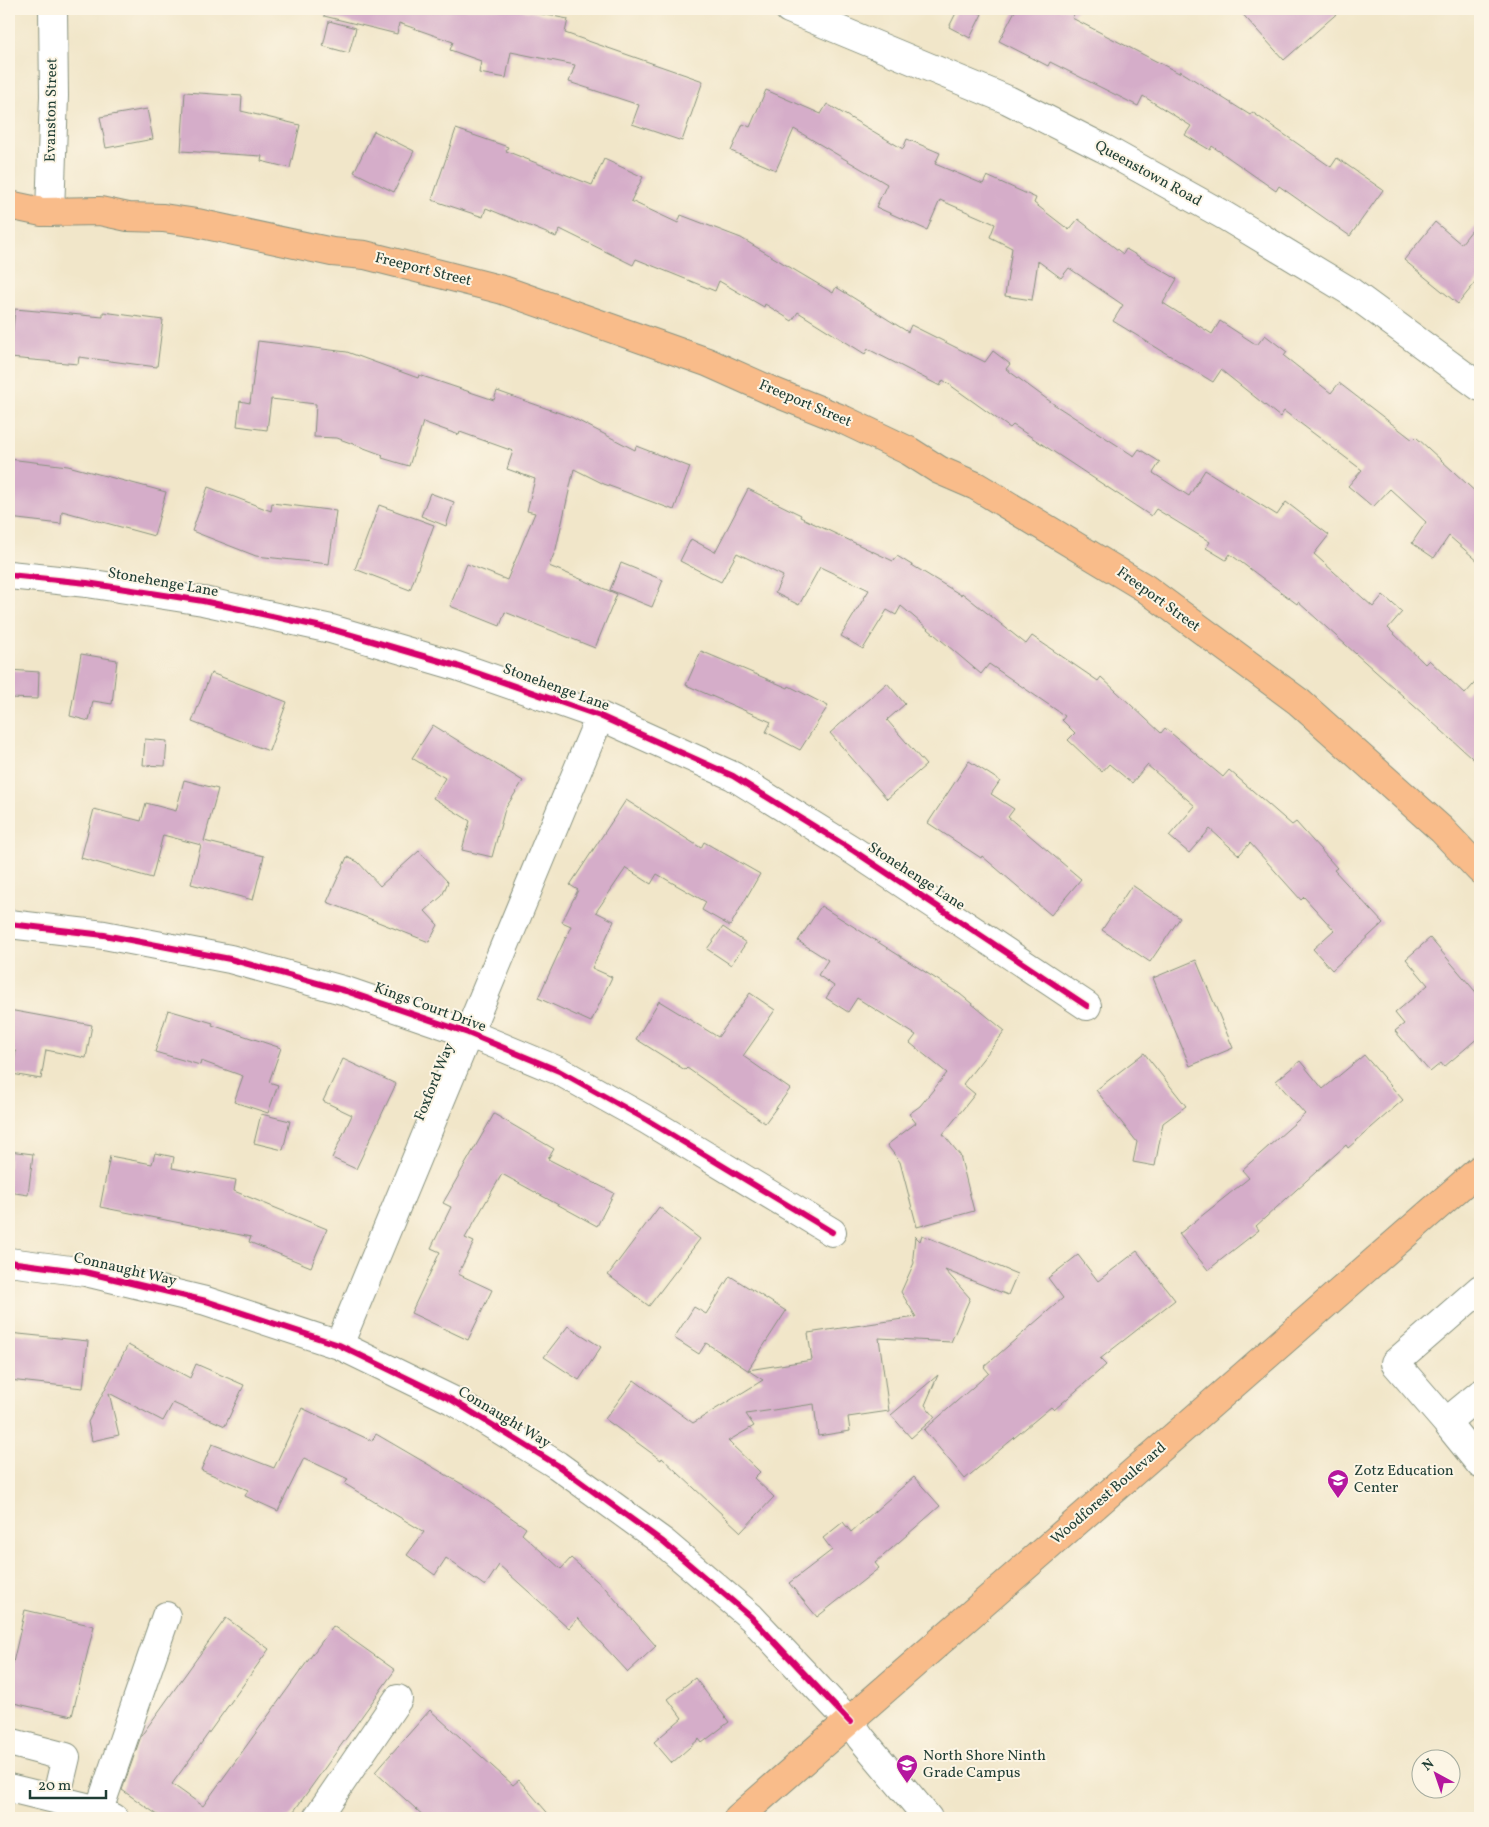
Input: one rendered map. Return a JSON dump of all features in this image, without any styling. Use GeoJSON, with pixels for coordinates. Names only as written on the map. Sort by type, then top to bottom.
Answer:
{"type":"FeatureCollection","features":[{"type":"Feature","properties":{"kind":"main road","name":"Freeport Street"},"geometry":{"type":"LineString","coordinates":[[9,205],[50,212],[100,212],[128,217],[163,218],[197,223],[332,252],[365,256],[503,290],[707,362],[774,392],[844,420],[909,451],[939,470],[976,486],[1146,588],[1299,702],[1442,830],[1480,870]]}},
{"type":"Feature","properties":{"kind":"main road","name":"Woodforest Boulevard"},"geometry":{"type":"LineString","coordinates":[[738,1818],[1480,1169]]}},
{"type":"Feature","properties":{"kind":"street","name":"Evanston Street"},"geometry":{"type":"LineString","coordinates":[[50,212],[54,96],[53,9]]}},
{"type":"Feature","properties":{"kind":"street","name":"Queenstown Road"},"geometry":{"type":"LineString","coordinates":[[789,9],[823,16],[1008,100],[1103,148],[1225,216],[1350,292],[1480,387]]}},
{"type":"Feature","properties":{"kind":"street","name":"Stonehenge Lane"},"geometry":{"type":"LineString","coordinates":[[9,575],[87,583],[193,600],[331,629],[457,666],[600,716],[733,776],[854,851],[1087,1006]]}},
{"type":"Feature","properties":{"kind":"street","name":"Foxford Way"},"geometry":{"type":"LineString","coordinates":[[339,1345],[600,716]]}},
{"type":"Feature","properties":{"kind":"street","name":"Kings Court Drive"},"geometry":{"type":"LineString","coordinates":[[9,924],[104,935],[230,959],[346,991],[468,1034],[559,1072],[647,1120],[832,1232]]}},
{"type":"Feature","properties":{"kind":"street","name":"Connaught Way"},"geometry":{"type":"LineString","coordinates":[[9,1262],[85,1272],[206,1301],[339,1345],[452,1400],[556,1465],[656,1537],[751,1617],[850,1722],[861,1738],[928,1818]]}},
{"type":"Feature","properties":{"kind":"street"},"geometry":{"type":"LineString","coordinates":[[1480,1289],[1395,1363],[1480,1464]]}},
{"type":"Feature","properties":{"kind":"street"},"geometry":{"type":"LineString","coordinates":[[1446,1422],[1480,1394]]}},
{"type":"Feature","properties":{"kind":"street"},"geometry":{"type":"LineString","coordinates":[[9,1788],[56,1799],[106,1814],[166,1616]]}},
{"type":"Feature","properties":{"kind":"street"},"geometry":{"type":"LineString","coordinates":[[317,1818],[398,1699]]}},
{"type":"Feature","properties":{"kind":"street"},"geometry":{"type":"LineString","coordinates":[[9,1742],[66,1757],[56,1799]]}},
{"type":"Feature","properties":{"kind":"building"},"geometry":{"type":"Polygon","coordinates":[[[325,9],[516,9],[568,19],[565,33],[703,81],[682,141],[632,124],[639,105],[569,82],[575,65],[511,52],[506,78],[479,73],[481,61],[450,50],[453,42],[399,23],[397,34],[324,16],[325,9]]]}},
{"type":"Feature","properties":{"kind":"building"},"geometry":{"type":"Polygon","coordinates":[[[958,9],[971,9],[982,14],[970,38],[949,27],[958,9]]]}},
{"type":"Feature","properties":{"kind":"building"},"geometry":{"type":"Polygon","coordinates":[[[1016,9],[1077,9],[1072,18],[1179,73],[1180,71],[1250,115],[1252,112],[1331,167],[1337,158],[1383,190],[1350,236],[1279,186],[1276,191],[1212,146],[1210,150],[1185,135],[1191,126],[1143,96],[1138,106],[1050,62],[1048,66],[999,41],[1016,9]]]}},
{"type":"Feature","properties":{"kind":"building"},"geometry":{"type":"Polygon","coordinates":[[[1238,9],[1342,9],[1284,60],[1238,9]]]}},
{"type":"Feature","properties":{"kind":"building"},"geometry":{"type":"Polygon","coordinates":[[[329,21],[356,28],[349,53],[323,46],[329,21]]]}},
{"type":"Feature","properties":{"kind":"building"},"geometry":{"type":"Polygon","coordinates":[[[766,90],[821,114],[827,104],[903,149],[907,139],[940,153],[935,164],[983,184],[987,176],[1036,198],[1034,203],[1069,230],[1078,219],[1123,254],[1126,249],[1177,279],[1163,303],[1212,334],[1220,321],[1257,345],[1265,335],[1287,352],[1284,356],[1331,393],[1339,383],[1413,440],[1416,437],[1480,496],[1480,563],[1449,536],[1434,558],[1412,543],[1426,522],[1390,489],[1373,507],[1348,486],[1362,470],[1284,411],[1280,417],[1221,370],[1213,382],[1113,321],[1123,305],[1069,268],[1061,278],[1038,261],[1032,300],[1005,296],[1012,248],[990,237],[995,224],[940,200],[927,230],[876,207],[887,184],[794,129],[776,170],[731,151],[743,124],[750,127],[766,90]]]}},
{"type":"Feature","properties":{"kind":"building"},"geometry":{"type":"Polygon","coordinates":[[[185,92],[242,96],[241,111],[300,125],[290,168],[261,161],[262,156],[181,151],[185,92]]]}},
{"type":"Feature","properties":{"kind":"building"},"geometry":{"type":"Polygon","coordinates":[[[147,109],[153,139],[106,148],[100,117],[147,109]]]}},
{"type":"Feature","properties":{"kind":"building"},"geometry":{"type":"Polygon","coordinates":[[[456,129],[508,147],[506,151],[592,185],[604,159],[643,177],[631,201],[678,223],[681,215],[741,238],[833,293],[836,287],[908,332],[911,325],[985,362],[993,351],[1010,364],[1006,369],[1055,405],[1134,456],[1139,449],[1160,462],[1153,473],[1189,496],[1205,470],[1277,515],[1286,502],[1329,535],[1314,554],[1373,607],[1383,595],[1402,612],[1388,628],[1425,664],[1429,660],[1465,694],[1480,677],[1480,765],[1298,602],[1297,604],[1230,554],[1226,560],[1206,548],[1210,542],[1156,509],[1151,516],[1013,425],[1010,428],[943,380],[940,386],[868,349],[865,354],[798,312],[792,321],[765,304],[764,307],[719,281],[715,291],[636,259],[633,265],[560,229],[556,237],[486,208],[483,217],[432,200],[456,129]]]}},
{"type":"Feature","properties":{"kind":"building"},"geometry":{"type":"Polygon","coordinates":[[[374,131],[414,151],[394,192],[354,172],[374,131]]]}},
{"type":"Feature","properties":{"kind":"building"},"geometry":{"type":"Polygon","coordinates":[[[1480,220],[1480,277],[1458,304],[1404,260],[1435,222],[1461,244],[1480,220]]]}},
{"type":"Feature","properties":{"kind":"building"},"geometry":{"type":"Polygon","coordinates":[[[15,309],[103,317],[103,312],[163,320],[157,367],[79,357],[78,364],[10,358],[15,309]]]}},
{"type":"Feature","properties":{"kind":"building"},"geometry":{"type":"Polygon","coordinates":[[[258,341],[347,352],[418,378],[419,375],[494,400],[497,391],[571,417],[635,450],[636,446],[690,467],[674,510],[604,484],[574,469],[556,549],[549,566],[617,594],[595,648],[505,612],[500,626],[450,606],[467,564],[507,580],[535,513],[527,511],[535,479],[507,469],[513,451],[460,432],[459,435],[423,422],[409,466],[382,458],[383,455],[337,438],[314,437],[316,404],[271,399],[267,430],[237,426],[240,401],[250,403],[258,341]]]}},
{"type":"Feature","properties":{"kind":"building"},"geometry":{"type":"Polygon","coordinates":[[[9,459],[68,466],[166,492],[154,536],[62,511],[61,524],[9,518],[9,459]]]}},
{"type":"Feature","properties":{"kind":"building"},"geometry":{"type":"Polygon","coordinates":[[[208,487],[271,511],[272,503],[336,511],[329,564],[256,556],[192,531],[208,487]]]}},
{"type":"Feature","properties":{"kind":"building"},"geometry":{"type":"Polygon","coordinates":[[[748,489],[801,515],[800,517],[893,561],[897,556],[961,595],[962,593],[1026,644],[1032,636],[1098,681],[1101,677],[1161,733],[1165,728],[1223,777],[1229,770],[1292,825],[1296,822],[1337,868],[1334,870],[1383,923],[1332,970],[1313,949],[1334,930],[1304,897],[1301,900],[1250,843],[1239,855],[1210,829],[1189,853],[1169,836],[1195,806],[1147,765],[1132,783],[1109,764],[1102,772],[1068,740],[1075,733],[1062,720],[1065,716],[989,664],[981,674],[901,606],[896,615],[887,610],[863,649],[841,636],[869,590],[820,567],[799,605],[775,593],[783,576],[737,553],[721,582],[680,561],[691,539],[715,552],[748,489]]]}},
{"type":"Feature","properties":{"kind":"building"},"geometry":{"type":"Polygon","coordinates":[[[430,493],[454,502],[446,526],[421,516],[430,493]]]}},
{"type":"Feature","properties":{"kind":"building"},"geometry":{"type":"Polygon","coordinates":[[[379,505],[434,525],[410,590],[355,569],[379,505]]]}},
{"type":"Feature","properties":{"kind":"building"},"geometry":{"type":"Polygon","coordinates":[[[621,563],[663,580],[652,607],[610,590],[621,563]]]}},
{"type":"Feature","properties":{"kind":"building"},"geometry":{"type":"Polygon","coordinates":[[[701,651],[788,688],[789,686],[828,706],[800,750],[766,732],[771,722],[686,685],[701,651]]]}},
{"type":"Feature","properties":{"kind":"building"},"geometry":{"type":"Polygon","coordinates":[[[81,654],[117,660],[112,704],[93,701],[89,721],[70,716],[81,654]]]}},
{"type":"Feature","properties":{"kind":"building"},"geometry":{"type":"Polygon","coordinates":[[[9,670],[39,672],[38,699],[9,698],[9,670]]]}},
{"type":"Feature","properties":{"kind":"building"},"geometry":{"type":"Polygon","coordinates":[[[211,673],[287,702],[269,751],[192,722],[211,673]]]}},
{"type":"Feature","properties":{"kind":"building"},"geometry":{"type":"Polygon","coordinates":[[[887,683],[905,704],[887,720],[926,765],[887,799],[830,733],[887,683]]]}},
{"type":"Feature","properties":{"kind":"building"},"geometry":{"type":"Polygon","coordinates":[[[433,725],[523,781],[505,809],[492,857],[462,850],[470,821],[433,798],[445,778],[412,758],[433,725]]]}},
{"type":"Feature","properties":{"kind":"building"},"geometry":{"type":"Polygon","coordinates":[[[145,739],[167,741],[165,766],[143,765],[145,739]]]}},
{"type":"Feature","properties":{"kind":"building"},"geometry":{"type":"Polygon","coordinates":[[[969,761],[1000,781],[991,794],[1014,809],[1008,817],[1081,879],[1051,915],[982,856],[981,858],[928,823],[969,761]]]}},
{"type":"Feature","properties":{"kind":"building"},"geometry":{"type":"Polygon","coordinates":[[[184,780],[218,789],[204,841],[264,856],[253,900],[191,884],[201,845],[163,835],[152,878],[81,858],[94,809],[141,821],[146,803],[176,811],[184,780]]]}},
{"type":"Feature","properties":{"kind":"building"},"geometry":{"type":"Polygon","coordinates":[[[626,800],[701,848],[704,842],[760,874],[730,926],[702,910],[706,902],[657,874],[651,884],[626,868],[596,912],[614,921],[592,968],[612,977],[591,1022],[538,998],[571,926],[562,922],[578,890],[570,885],[626,800]]]}},
{"type":"Feature","properties":{"kind":"building"},"geometry":{"type":"Polygon","coordinates":[[[419,851],[448,882],[442,896],[425,911],[438,925],[429,942],[327,902],[347,857],[358,862],[380,886],[419,851]]]}},
{"type":"Feature","properties":{"kind":"building"},"geometry":{"type":"Polygon","coordinates":[[[1132,885],[1180,918],[1150,962],[1102,930],[1132,885]]]}},
{"type":"Feature","properties":{"kind":"building"},"geometry":{"type":"Polygon","coordinates":[[[821,906],[960,994],[1005,1031],[963,1084],[975,1094],[943,1134],[960,1155],[974,1211],[917,1227],[900,1162],[887,1145],[916,1123],[909,1114],[920,1106],[947,1073],[910,1043],[916,1035],[857,998],[848,1012],[826,998],[834,986],[818,975],[828,960],[798,941],[821,906]]]}},
{"type":"Feature","properties":{"kind":"building"},"geometry":{"type":"Polygon","coordinates":[[[723,927],[746,943],[731,965],[707,949],[723,927]]]}},
{"type":"Feature","properties":{"kind":"building"},"geometry":{"type":"Polygon","coordinates":[[[1430,938],[1480,997],[1480,1036],[1444,1067],[1441,1063],[1430,1072],[1395,1031],[1404,1024],[1395,1013],[1428,985],[1406,959],[1430,938]]]}},
{"type":"Feature","properties":{"kind":"building"},"geometry":{"type":"Polygon","coordinates":[[[1196,960],[1233,1048],[1190,1066],[1153,978],[1196,960]]]}},
{"type":"Feature","properties":{"kind":"building"},"geometry":{"type":"Polygon","coordinates":[[[750,993],[775,1010],[743,1056],[790,1089],[765,1123],[687,1068],[685,1070],[636,1039],[659,1001],[718,1037],[750,993]]]}},
{"type":"Feature","properties":{"kind":"building"},"geometry":{"type":"Polygon","coordinates":[[[9,1010],[92,1025],[86,1058],[46,1050],[41,1079],[12,1074],[16,1051],[9,1051],[9,1010]]]}},
{"type":"Feature","properties":{"kind":"building"},"geometry":{"type":"Polygon","coordinates":[[[168,1010],[213,1023],[212,1025],[281,1048],[269,1082],[278,1085],[268,1113],[234,1102],[243,1076],[201,1061],[200,1065],[155,1052],[168,1010]]]}},
{"type":"Feature","properties":{"kind":"building"},"geometry":{"type":"Polygon","coordinates":[[[1144,1053],[1186,1106],[1163,1123],[1155,1166],[1133,1162],[1137,1142],[1096,1090],[1144,1053]]]}},
{"type":"Feature","properties":{"kind":"building"},"geometry":{"type":"Polygon","coordinates":[[[1364,1055],[1403,1100],[1348,1148],[1346,1145],[1256,1226],[1259,1230],[1208,1270],[1179,1234],[1249,1178],[1242,1170],[1305,1114],[1276,1081],[1300,1061],[1323,1089],[1364,1055]]]}},
{"type":"Feature","properties":{"kind":"building"},"geometry":{"type":"Polygon","coordinates":[[[343,1059],[396,1084],[356,1169],[332,1158],[352,1115],[323,1101],[343,1059]]]}},
{"type":"Feature","properties":{"kind":"building"},"geometry":{"type":"Polygon","coordinates":[[[261,1114],[290,1121],[283,1150],[254,1143],[261,1114]]]}},
{"type":"Feature","properties":{"kind":"building"},"geometry":{"type":"Polygon","coordinates":[[[494,1114],[554,1149],[548,1159],[614,1193],[597,1226],[502,1174],[465,1238],[474,1242],[458,1274],[492,1290],[468,1340],[411,1313],[440,1252],[431,1248],[451,1207],[443,1203],[494,1114]]]}},
{"type":"Feature","properties":{"kind":"building"},"geometry":{"type":"Polygon","coordinates":[[[9,1151],[33,1154],[28,1195],[9,1192],[9,1151]]]}},
{"type":"Feature","properties":{"kind":"building"},"geometry":{"type":"Polygon","coordinates":[[[155,1153],[174,1157],[172,1168],[236,1180],[234,1191],[327,1229],[311,1267],[249,1242],[251,1237],[100,1207],[110,1156],[152,1164],[155,1153]]]}},
{"type":"Feature","properties":{"kind":"building"},"geometry":{"type":"Polygon","coordinates":[[[659,1207],[700,1239],[649,1306],[608,1275],[659,1207]]]}},
{"type":"Feature","properties":{"kind":"building"},"geometry":{"type":"Polygon","coordinates":[[[922,1235],[1017,1274],[1008,1295],[945,1270],[970,1298],[951,1342],[879,1338],[889,1411],[848,1417],[850,1431],[818,1436],[814,1404],[746,1414],[754,1426],[728,1441],[760,1472],[754,1478],[774,1497],[741,1532],[662,1458],[661,1460],[605,1419],[634,1380],[693,1423],[763,1380],[706,1343],[699,1354],[674,1338],[694,1307],[706,1314],[730,1276],[786,1311],[748,1370],[812,1360],[808,1333],[916,1317],[901,1292],[914,1263],[915,1236],[920,1241],[922,1235]]]}},
{"type":"Feature","properties":{"kind":"building"},"geometry":{"type":"Polygon","coordinates":[[[1137,1251],[1175,1300],[1100,1359],[1106,1365],[1054,1410],[1051,1407],[965,1479],[924,1430],[989,1373],[984,1367],[1063,1298],[1048,1278],[1078,1255],[1098,1281],[1137,1251]]]}},
{"type":"Feature","properties":{"kind":"building"},"geometry":{"type":"Polygon","coordinates":[[[568,1326],[601,1347],[579,1380],[544,1357],[568,1326]]]}},
{"type":"Feature","properties":{"kind":"building"},"geometry":{"type":"Polygon","coordinates":[[[9,1333],[88,1341],[83,1388],[9,1380],[9,1333]]]}},
{"type":"Feature","properties":{"kind":"building"},"geometry":{"type":"Polygon","coordinates":[[[128,1345],[190,1378],[196,1364],[244,1385],[225,1426],[173,1403],[163,1421],[109,1393],[119,1435],[92,1441],[88,1422],[128,1345]]]}},
{"type":"Feature","properties":{"kind":"building"},"geometry":{"type":"Polygon","coordinates":[[[938,1375],[925,1405],[935,1417],[911,1438],[891,1415],[938,1375]]]}},
{"type":"Feature","properties":{"kind":"building"},"geometry":{"type":"Polygon","coordinates":[[[302,1408],[372,1441],[376,1434],[472,1490],[526,1528],[522,1534],[561,1569],[571,1558],[605,1588],[656,1646],[628,1672],[578,1618],[569,1628],[499,1565],[485,1586],[446,1558],[435,1575],[407,1555],[424,1532],[345,1484],[348,1479],[304,1458],[278,1511],[245,1496],[248,1490],[201,1470],[212,1444],[274,1468],[302,1408]]]}},
{"type":"Feature","properties":{"kind":"building"},"geometry":{"type":"Polygon","coordinates":[[[914,1477],[940,1506],[875,1563],[879,1568],[817,1617],[789,1583],[832,1550],[823,1538],[843,1522],[851,1532],[914,1477]]]}},
{"type":"Feature","properties":{"kind":"building"},"geometry":{"type":"Polygon","coordinates":[[[25,1610],[94,1626],[72,1716],[9,1702],[9,1680],[25,1610]]]}},
{"type":"Feature","properties":{"kind":"building"},"geometry":{"type":"Polygon","coordinates":[[[226,1618],[269,1649],[172,1784],[203,1806],[333,1626],[395,1670],[289,1818],[162,1818],[122,1790],[141,1736],[226,1618]]]}},
{"type":"Feature","properties":{"kind":"building"},"geometry":{"type":"Polygon","coordinates":[[[695,1678],[729,1722],[702,1743],[699,1739],[672,1763],[654,1742],[682,1718],[668,1699],[695,1678]]]}},
{"type":"Feature","properties":{"kind":"building"},"geometry":{"type":"Polygon","coordinates":[[[430,1710],[513,1785],[519,1780],[552,1818],[426,1818],[375,1772],[430,1710]]]}},
{"type":"Feature","properties":{"kind":"cycle path"},"geometry":{"type":"LineString","coordinates":[[9,575],[87,583],[203,601],[331,629],[457,666],[600,716],[733,776],[854,851],[1087,1006]]}},
{"type":"Feature","properties":{"kind":"cycle path"},"geometry":{"type":"LineString","coordinates":[[9,924],[104,935],[230,959],[346,991],[468,1033],[559,1071],[647,1120],[832,1232]]}},
{"type":"Feature","properties":{"kind":"cycle path"},"geometry":{"type":"LineString","coordinates":[[9,1262],[85,1272],[206,1301],[339,1345],[452,1400],[557,1465],[663,1542],[751,1617],[850,1722]]}},
{"type":"Feature","properties":{"kind":"place","name":"Zotz Education Center"},"geometry":{"type":"Point","coordinates":[1338,1499]}},
{"type":"Feature","properties":{"kind":"place","name":"North Shore Ninth Grade Campus"},"geometry":{"type":"Point","coordinates":[907,1784]}}]}
